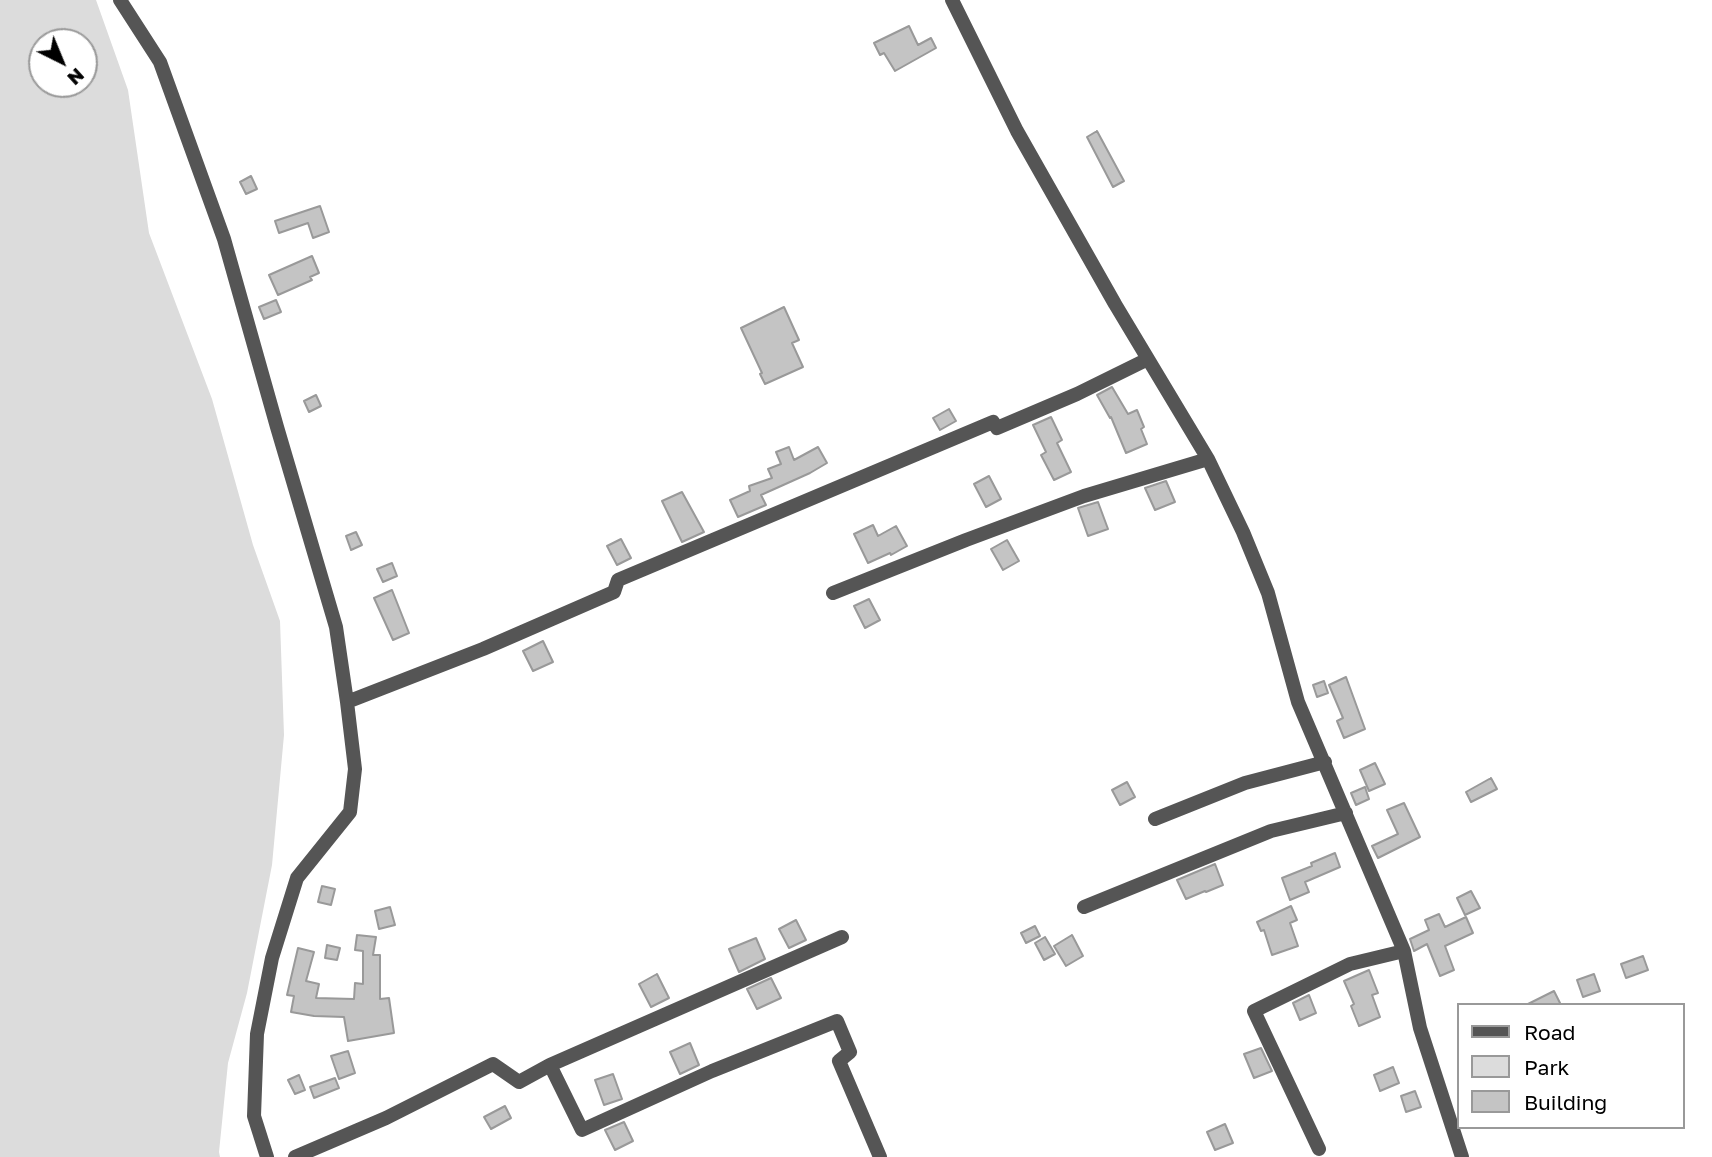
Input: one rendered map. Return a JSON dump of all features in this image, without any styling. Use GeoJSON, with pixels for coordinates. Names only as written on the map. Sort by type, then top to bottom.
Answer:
{"type":"FeatureCollection","features":[{"type":"Feature","properties":{"kind":"street"},"geometry":{"type":"LineString","coordinates":[[120,0],[160,62],[224,239],[336,627],[348,702],[355,769],[350,812],[297,878],[271,958],[257,1034],[254,1116],[267,1157]]}},
{"type":"Feature","properties":{"kind":"street"},"geometry":{"type":"LineString","coordinates":[[952,0],[1017,131],[1208,459],[1243,532],[1268,593],[1298,702],[1404,951],[1420,1028],[1462,1157]]}},
{"type":"Feature","properties":{"kind":"street"},"geometry":{"type":"LineString","coordinates":[[348,702],[471,654],[614,592],[618,580],[993,422],[997,428],[1009,423],[1148,359]]}},
{"type":"Feature","properties":{"kind":"street"},"geometry":{"type":"LineString","coordinates":[[833,593],[1084,496],[1208,459]]}},
{"type":"Feature","properties":{"kind":"street"},"geometry":{"type":"LineString","coordinates":[[1155,819],[1245,783],[1325,762]]}},
{"type":"Feature","properties":{"kind":"street"},"geometry":{"type":"LineString","coordinates":[[1084,907],[1271,831],[1346,813]]}},
{"type":"Feature","properties":{"kind":"street"},"geometry":{"type":"LineString","coordinates":[[295,1157],[386,1118],[493,1064],[519,1082],[550,1065],[842,937]]}},
{"type":"Feature","properties":{"kind":"street"},"geometry":{"type":"LineString","coordinates":[[1319,1149],[1254,1011],[1350,964],[1404,951]]}},
{"type":"Feature","properties":{"kind":"street"},"geometry":{"type":"LineString","coordinates":[[550,1065],[582,1130],[712,1071],[837,1021],[850,1052],[839,1061],[880,1157]]}},
{"type":"Feature","properties":{"kind":"green space"},"geometry":{"type":"Polygon","coordinates":[[[0,0],[96,0],[128,90],[149,233],[212,399],[253,545],[280,621],[284,735],[272,865],[247,993],[228,1063],[220,1157],[0,1157],[0,0]]]}},
{"type":"Feature","properties":{"kind":"building"},"geometry":{"type":"Polygon","coordinates":[[[909,26],[918,45],[931,38],[936,48],[895,71],[884,53],[880,55],[874,43],[909,26]]]}},
{"type":"Feature","properties":{"kind":"building"},"geometry":{"type":"Polygon","coordinates":[[[1097,131],[1124,181],[1113,187],[1087,137],[1097,131]]]}},
{"type":"Feature","properties":{"kind":"building"},"geometry":{"type":"Polygon","coordinates":[[[251,176],[257,189],[246,194],[240,182],[251,176]]]}},
{"type":"Feature","properties":{"kind":"building"},"geometry":{"type":"Polygon","coordinates":[[[320,206],[329,232],[313,238],[308,223],[279,233],[275,221],[320,206]]]}},
{"type":"Feature","properties":{"kind":"building"},"geometry":{"type":"Polygon","coordinates":[[[312,256],[319,273],[310,277],[312,280],[278,295],[269,275],[312,256]]]}},
{"type":"Feature","properties":{"kind":"building"},"geometry":{"type":"Polygon","coordinates":[[[276,300],[281,312],[264,319],[259,307],[276,300]]]}},
{"type":"Feature","properties":{"kind":"building"},"geometry":{"type":"Polygon","coordinates":[[[784,307],[799,340],[792,343],[803,367],[765,384],[741,328],[784,307]]]}},
{"type":"Feature","properties":{"kind":"building"},"geometry":{"type":"Polygon","coordinates":[[[1112,387],[1128,414],[1137,410],[1144,427],[1141,429],[1147,444],[1126,453],[1111,417],[1097,395],[1112,387]]]}},
{"type":"Feature","properties":{"kind":"building"},"geometry":{"type":"Polygon","coordinates":[[[316,395],[321,406],[309,412],[304,401],[316,395]]]}},
{"type":"Feature","properties":{"kind":"building"},"geometry":{"type":"Polygon","coordinates":[[[949,409],[956,421],[940,430],[933,418],[949,409]]]}},
{"type":"Feature","properties":{"kind":"building"},"geometry":{"type":"Polygon","coordinates":[[[1051,417],[1062,440],[1057,443],[1071,472],[1054,480],[1041,455],[1046,452],[1033,425],[1051,417]]]}},
{"type":"Feature","properties":{"kind":"building"},"geometry":{"type":"Polygon","coordinates":[[[789,447],[794,460],[818,447],[827,463],[761,495],[766,505],[738,517],[730,500],[750,491],[749,486],[772,478],[768,469],[781,464],[776,452],[789,447]]]}},
{"type":"Feature","properties":{"kind":"building"},"geometry":{"type":"Polygon","coordinates":[[[989,476],[1001,499],[986,507],[974,484],[989,476]]]}},
{"type":"Feature","properties":{"kind":"building"},"geometry":{"type":"Polygon","coordinates":[[[1166,481],[1175,502],[1155,510],[1145,488],[1166,481]]]}},
{"type":"Feature","properties":{"kind":"building"},"geometry":{"type":"Polygon","coordinates":[[[682,492],[704,532],[682,542],[662,501],[682,492]]]}},
{"type":"Feature","properties":{"kind":"building"},"geometry":{"type":"Polygon","coordinates":[[[1098,502],[1108,529],[1088,536],[1078,508],[1098,502]]]}},
{"type":"Feature","properties":{"kind":"building"},"geometry":{"type":"Polygon","coordinates":[[[873,525],[878,536],[896,526],[907,546],[868,563],[854,534],[873,525]]]}},
{"type":"Feature","properties":{"kind":"building"},"geometry":{"type":"Polygon","coordinates":[[[356,532],[362,545],[351,550],[346,536],[356,532]]]}},
{"type":"Feature","properties":{"kind":"building"},"geometry":{"type":"Polygon","coordinates":[[[621,539],[631,558],[617,565],[607,546],[621,539]]]}},
{"type":"Feature","properties":{"kind":"building"},"geometry":{"type":"Polygon","coordinates":[[[1007,540],[1019,561],[1003,570],[991,549],[1007,540]]]}},
{"type":"Feature","properties":{"kind":"building"},"geometry":{"type":"Polygon","coordinates":[[[392,563],[397,576],[383,582],[377,569],[392,563]]]}},
{"type":"Feature","properties":{"kind":"building"},"geometry":{"type":"Polygon","coordinates":[[[392,590],[409,633],[393,640],[374,598],[392,590]]]}},
{"type":"Feature","properties":{"kind":"building"},"geometry":{"type":"Polygon","coordinates":[[[869,599],[880,620],[865,628],[854,606],[869,599]]]}},
{"type":"Feature","properties":{"kind":"building"},"geometry":{"type":"Polygon","coordinates":[[[543,641],[553,662],[533,671],[523,651],[543,641]]]}},
{"type":"Feature","properties":{"kind":"building"},"geometry":{"type":"Polygon","coordinates":[[[1346,677],[1365,729],[1344,738],[1337,721],[1343,718],[1329,685],[1346,677]]]}},
{"type":"Feature","properties":{"kind":"building"},"geometry":{"type":"Polygon","coordinates":[[[1324,681],[1328,693],[1317,697],[1313,685],[1324,681]]]}},
{"type":"Feature","properties":{"kind":"building"},"geometry":{"type":"Polygon","coordinates":[[[1375,763],[1385,784],[1369,791],[1360,770],[1375,763]]]}},
{"type":"Feature","properties":{"kind":"building"},"geometry":{"type":"Polygon","coordinates":[[[1491,778],[1497,789],[1471,802],[1466,792],[1491,778]]]}},
{"type":"Feature","properties":{"kind":"building"},"geometry":{"type":"Polygon","coordinates":[[[1127,782],[1135,797],[1120,805],[1112,790],[1127,782]]]}},
{"type":"Feature","properties":{"kind":"building"},"geometry":{"type":"Polygon","coordinates":[[[1365,787],[1369,799],[1356,805],[1351,793],[1365,787]]]}},
{"type":"Feature","properties":{"kind":"building"},"geometry":{"type":"Polygon","coordinates":[[[1404,803],[1420,837],[1378,858],[1372,846],[1398,834],[1387,810],[1404,803]]]}},
{"type":"Feature","properties":{"kind":"building"},"geometry":{"type":"Polygon","coordinates":[[[1335,853],[1340,867],[1305,882],[1309,892],[1290,900],[1282,878],[1335,853]]]}},
{"type":"Feature","properties":{"kind":"building"},"geometry":{"type":"Polygon","coordinates":[[[1215,864],[1223,885],[1186,899],[1177,880],[1215,864]]]}},
{"type":"Feature","properties":{"kind":"building"},"geometry":{"type":"Polygon","coordinates":[[[322,886],[335,889],[331,905],[318,902],[322,886]]]}},
{"type":"Feature","properties":{"kind":"building"},"geometry":{"type":"Polygon","coordinates":[[[1471,891],[1480,908],[1465,915],[1457,898],[1471,891]]]}},
{"type":"Feature","properties":{"kind":"building"},"geometry":{"type":"Polygon","coordinates":[[[1291,906],[1297,920],[1290,923],[1298,946],[1272,955],[1264,930],[1261,931],[1257,922],[1291,906]]]}},
{"type":"Feature","properties":{"kind":"building"},"geometry":{"type":"Polygon","coordinates":[[[390,907],[395,925],[379,929],[375,911],[390,907]]]}},
{"type":"Feature","properties":{"kind":"building"},"geometry":{"type":"Polygon","coordinates":[[[1439,914],[1445,927],[1466,917],[1473,933],[1445,946],[1454,970],[1440,976],[1427,944],[1414,951],[1410,939],[1429,930],[1425,920],[1439,914]]]}},
{"type":"Feature","properties":{"kind":"building"},"geometry":{"type":"Polygon","coordinates":[[[796,920],[806,940],[789,948],[779,929],[796,920]]]}},
{"type":"Feature","properties":{"kind":"building"},"geometry":{"type":"Polygon","coordinates":[[[1035,926],[1040,936],[1026,943],[1021,933],[1035,926]]]}},
{"type":"Feature","properties":{"kind":"building"},"geometry":{"type":"Polygon","coordinates":[[[357,935],[376,937],[373,955],[380,955],[380,999],[389,998],[394,1033],[348,1041],[344,1017],[291,1012],[294,996],[287,995],[298,948],[314,952],[306,981],[319,984],[316,998],[354,999],[355,983],[363,984],[363,951],[355,950],[357,935]]]}},
{"type":"Feature","properties":{"kind":"building"},"geometry":{"type":"Polygon","coordinates":[[[1072,935],[1083,956],[1066,966],[1054,946],[1072,935]]]}},
{"type":"Feature","properties":{"kind":"building"},"geometry":{"type":"Polygon","coordinates":[[[1045,937],[1055,954],[1044,960],[1035,943],[1045,937]]]}},
{"type":"Feature","properties":{"kind":"building"},"geometry":{"type":"Polygon","coordinates":[[[756,938],[765,959],[739,972],[729,949],[756,938]]]}},
{"type":"Feature","properties":{"kind":"building"},"geometry":{"type":"Polygon","coordinates":[[[327,945],[340,948],[337,960],[325,958],[327,945]]]}},
{"type":"Feature","properties":{"kind":"building"},"geometry":{"type":"Polygon","coordinates":[[[1643,956],[1648,970],[1626,978],[1621,964],[1643,956]]]}},
{"type":"Feature","properties":{"kind":"building"},"geometry":{"type":"Polygon","coordinates":[[[1369,970],[1378,993],[1372,995],[1380,1017],[1359,1026],[1351,1006],[1354,1004],[1344,981],[1369,970]]]}},
{"type":"Feature","properties":{"kind":"building"},"geometry":{"type":"Polygon","coordinates":[[[657,974],[669,998],[651,1007],[639,984],[657,974]]]}},
{"type":"Feature","properties":{"kind":"building"},"geometry":{"type":"Polygon","coordinates":[[[1594,974],[1600,991],[1583,997],[1577,980],[1594,974]]]}},
{"type":"Feature","properties":{"kind":"building"},"geometry":{"type":"Polygon","coordinates":[[[771,978],[781,998],[757,1009],[747,989],[771,978]]]}},
{"type":"Feature","properties":{"kind":"building"},"geometry":{"type":"Polygon","coordinates":[[[1554,991],[1560,1003],[1530,1003],[1554,991]]]}},
{"type":"Feature","properties":{"kind":"building"},"geometry":{"type":"Polygon","coordinates":[[[1309,995],[1316,1013],[1300,1020],[1293,1003],[1309,995]]]}},
{"type":"Feature","properties":{"kind":"building"},"geometry":{"type":"Polygon","coordinates":[[[690,1043],[699,1065],[680,1074],[670,1052],[690,1043]]]}},
{"type":"Feature","properties":{"kind":"building"},"geometry":{"type":"Polygon","coordinates":[[[1261,1048],[1272,1071],[1254,1078],[1244,1054],[1261,1048]]]}},
{"type":"Feature","properties":{"kind":"building"},"geometry":{"type":"Polygon","coordinates":[[[348,1051],[355,1073],[339,1079],[331,1056],[348,1051]]]}},
{"type":"Feature","properties":{"kind":"building"},"geometry":{"type":"Polygon","coordinates":[[[1393,1067],[1399,1083],[1380,1091],[1374,1075],[1393,1067]]]}},
{"type":"Feature","properties":{"kind":"building"},"geometry":{"type":"Polygon","coordinates":[[[613,1074],[622,1099],[604,1105],[595,1080],[613,1074]]]}},
{"type":"Feature","properties":{"kind":"building"},"geometry":{"type":"Polygon","coordinates":[[[299,1075],[305,1090],[295,1094],[288,1080],[299,1075]]]}},
{"type":"Feature","properties":{"kind":"building"},"geometry":{"type":"Polygon","coordinates":[[[335,1078],[339,1088],[314,1098],[310,1087],[335,1078]]]}},
{"type":"Feature","properties":{"kind":"building"},"geometry":{"type":"Polygon","coordinates":[[[1415,1091],[1421,1107],[1406,1112],[1401,1096],[1415,1091]]]}},
{"type":"Feature","properties":{"kind":"building"},"geometry":{"type":"Polygon","coordinates":[[[505,1106],[511,1118],[491,1129],[484,1117],[505,1106]]]}},
{"type":"Feature","properties":{"kind":"building"},"geometry":{"type":"Polygon","coordinates":[[[624,1122],[633,1141],[615,1150],[605,1130],[624,1122]]]}},
{"type":"Feature","properties":{"kind":"building"},"geometry":{"type":"Polygon","coordinates":[[[1225,1124],[1233,1143],[1215,1150],[1207,1132],[1225,1124]]]}}]}
